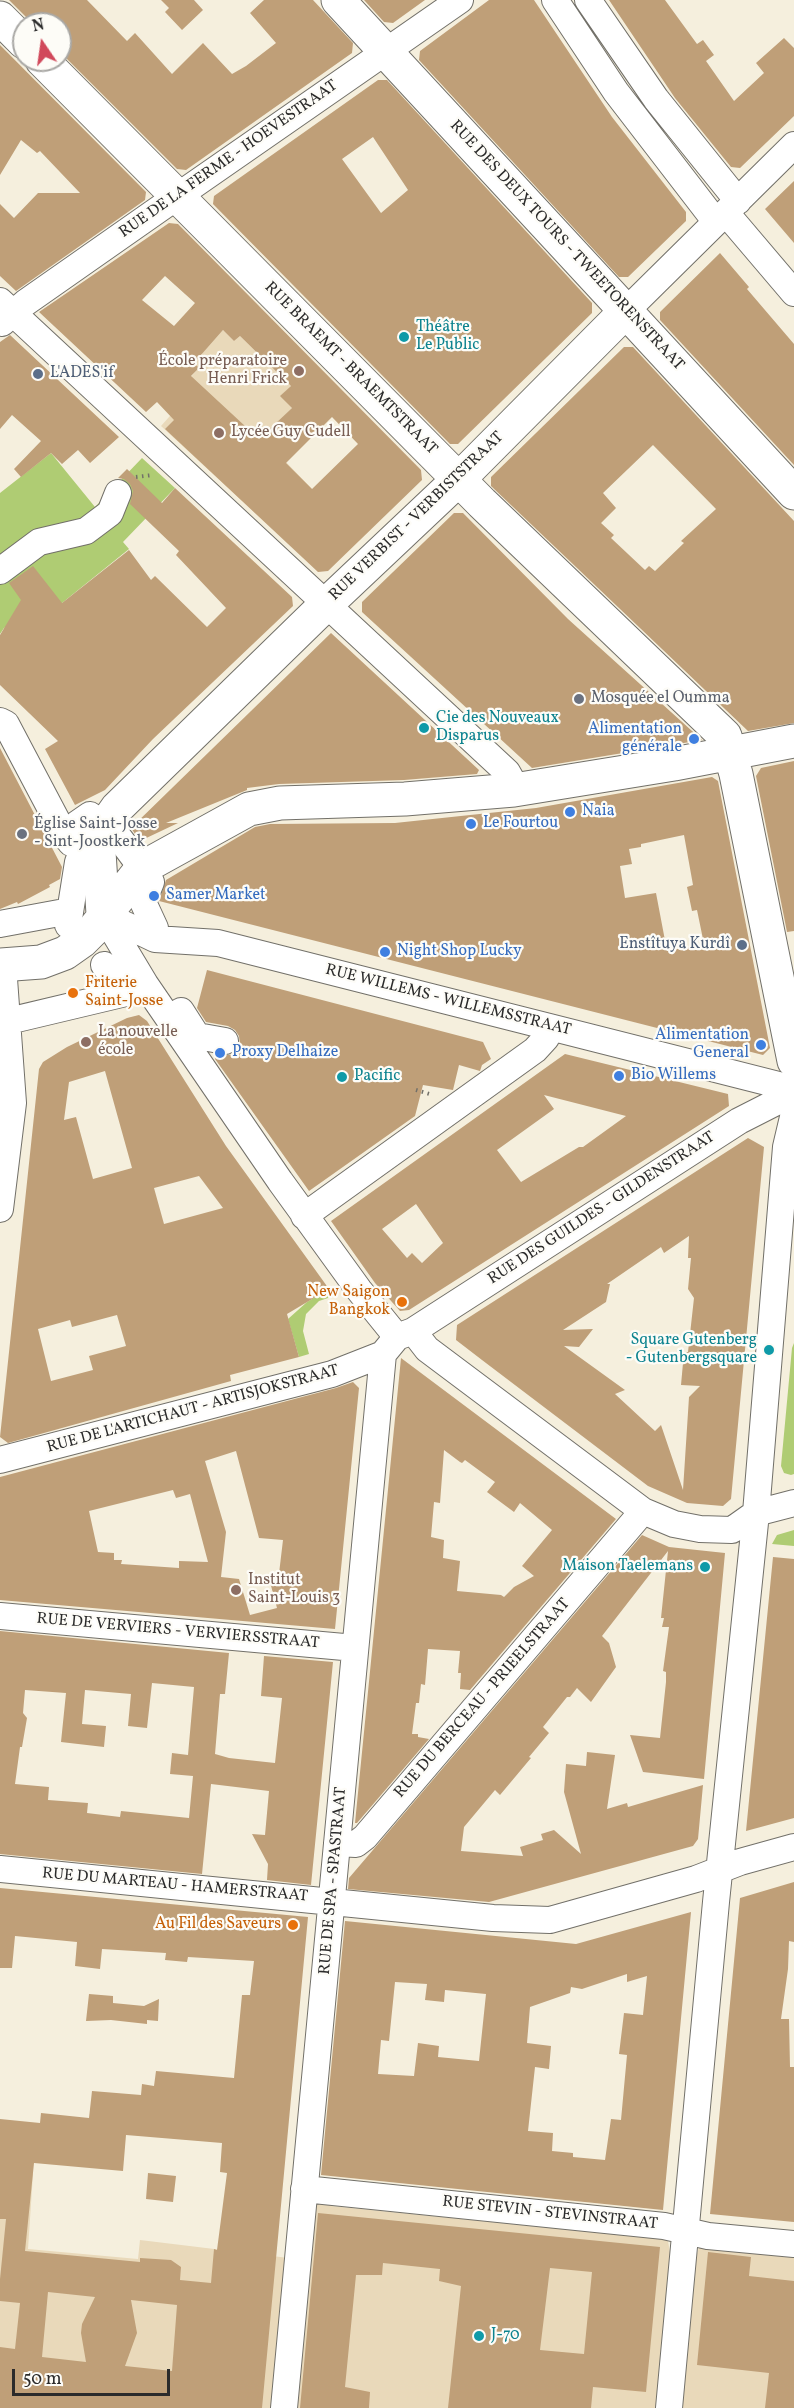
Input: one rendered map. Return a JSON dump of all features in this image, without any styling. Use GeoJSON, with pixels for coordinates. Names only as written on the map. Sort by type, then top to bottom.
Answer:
{"type":"FeatureCollection","features":[{"type":"Feature","properties":{"kind":"main road","name":"RUE DES DEUX TOURS - TWEETORENSTRAAT"},"geometry":{"type":"LineString","coordinates":[[338,0],[794,493]]}},
{"type":"Feature","properties":{"kind":"main road"},"geometry":{"type":"LineString","coordinates":[[0,18],[12,30]]}},
{"type":"Feature","properties":{"kind":"main road","name":"RUE BRAEMT - BRAEMTSTRAAT"},"geometry":{"type":"LineString","coordinates":[[54,72],[459,479],[725,736],[731,754],[794,1061]]}},
{"type":"Feature","properties":{"kind":"main road","name":"RUE VERBIST - VERBISTSTRAAT"},"geometry":{"type":"LineString","coordinates":[[103,914],[93,839],[117,808],[459,479],[626,311]]}},
{"type":"Feature","properties":{"kind":"main road"},"geometry":{"type":"LineString","coordinates":[[1,965],[41,962],[65,953],[82,941],[142,868],[249,809],[280,803],[405,799],[514,790],[731,754],[794,741]]}},
{"type":"Feature","properties":{"kind":"street","name":"RUE DE LA FERME - HOEVESTRAAT"},"geometry":{"type":"LineString","coordinates":[[4,312],[177,196],[460,0]]}},
{"type":"Feature","properties":{"kind":"street"},"geometry":{"type":"LineString","coordinates":[[555,0],[616,92],[727,212],[794,293]]}},
{"type":"Feature","properties":{"kind":"street"},"geometry":{"type":"LineString","coordinates":[[588,0],[656,99],[727,212]]}},
{"type":"Feature","properties":{"kind":"street","name":"RUE VERBIST - VERBISTSTRAAT"},"geometry":{"type":"LineString","coordinates":[[626,311],[794,145]]}},
{"type":"Feature","properties":{"kind":"street"},"geometry":{"type":"LineString","coordinates":[[4,312],[327,604],[507,772],[514,790]]}},
{"type":"Feature","properties":{"kind":"street"},"geometry":{"type":"LineString","coordinates":[[0,571],[39,542],[86,531],[110,513],[118,493]]}},
{"type":"Feature","properties":{"kind":"street"},"geometry":{"type":"LineString","coordinates":[[0,721],[6,724],[64,834],[71,843],[93,839],[142,868],[151,882],[143,902],[146,970],[304,1216],[398,1341],[428,1348],[643,1510],[674,1524],[700,1529],[732,1530],[756,1513],[794,1503]]}},
{"type":"Feature","properties":{"kind":"street"},"geometry":{"type":"LineString","coordinates":[[0,924],[69,918],[93,839]]}},
{"type":"Feature","properties":{"kind":"street"},"geometry":{"type":"LineString","coordinates":[[103,914],[197,1036],[225,1041]]}},
{"type":"Feature","properties":{"kind":"street","name":"RUE WILLEMS - WILLEMSSTRAAT"},"geometry":{"type":"LineString","coordinates":[[103,914],[155,939],[218,943],[794,1091]]}},
{"type":"Feature","properties":{"kind":"street"},"geometry":{"type":"LineString","coordinates":[[0,1209],[13,1103],[3,1022],[1,965]]}},
{"type":"Feature","properties":{"kind":"street"},"geometry":{"type":"LineString","coordinates":[[104,966],[146,970]]}},
{"type":"Feature","properties":{"kind":"street"},"geometry":{"type":"LineString","coordinates":[[3,1022],[146,970]]}},
{"type":"Feature","properties":{"kind":"street"},"geometry":{"type":"LineString","coordinates":[[304,1216],[535,1050],[546,1038],[549,1027]]}},
{"type":"Feature","properties":{"kind":"street","name":"RUE DES GUILDES - GILDENSTRAAT"},"geometry":{"type":"LineString","coordinates":[[398,1341],[734,1124],[794,1091]]}},
{"type":"Feature","properties":{"kind":"street"},"geometry":{"type":"LineString","coordinates":[[669,2408],[788,1194],[786,1147],[794,1113]]}},
{"type":"Feature","properties":{"kind":"street","name":"RUE DE L'ARTICHAUT - ARTISJOKSTRAAT"},"geometry":{"type":"LineString","coordinates":[[0,1460],[332,1374],[398,1341]]}},
{"type":"Feature","properties":{"kind":"street","name":"RUE DE SPA - SPASTRAAT"},"geometry":{"type":"LineString","coordinates":[[284,2408],[355,1648],[398,1341]]}},
{"type":"Feature","properties":{"kind":"street","name":"RUE DU BERCEAU - PRIEELSTRAAT"},"geometry":{"type":"LineString","coordinates":[[337,1843],[356,1844],[365,1837],[643,1510]]}},
{"type":"Feature","properties":{"kind":"street","name":"RUE DE VERVIERS - VERVIERSSTRAAT"},"geometry":{"type":"LineString","coordinates":[[0,1616],[355,1648]]}},
{"type":"Feature","properties":{"kind":"street","name":"RUE DU MARTEAU - HAMERSTRAAT"},"geometry":{"type":"LineString","coordinates":[[0,1869],[493,1918],[550,1920],[696,1879],[740,1862],[794,1847]]}},
{"type":"Feature","properties":{"kind":"street","name":"RUE STEVIN - STEVINSTRAAT"},"geometry":{"type":"LineString","coordinates":[[304,2189],[664,2226],[708,2236],[794,2244]]}},
{"type":"Feature","properties":{"kind":"shaded area","name":"Lycée Guy Cudell"},"geometry":{"type":"Polygon","coordinates":[[[223,330],[234,341],[240,336],[291,386],[281,396],[292,408],[268,431],[285,461],[312,489],[266,523],[161,426],[185,399],[188,380],[199,368],[194,363],[223,330]]]}},
{"type":"Feature","properties":{"kind":"shaded area"},"geometry":{"type":"Polygon","coordinates":[[[0,2171],[33,2174],[28,2249],[138,2259],[140,2240],[305,2260],[312,2207],[317,2202],[331,2201],[331,2206],[652,2238],[653,2232],[665,2237],[670,2253],[696,2256],[702,2246],[794,2253],[794,2408],[0,2408],[0,2171]]]}},
{"type":"Feature","properties":{"kind":"green space"},"geometry":{"type":"Polygon","coordinates":[[[51,453],[95,507],[142,458],[175,488],[123,542],[129,549],[62,603],[4,628],[0,634],[0,493],[51,453]]]}},
{"type":"Feature","properties":{"kind":"green space"},"geometry":{"type":"Polygon","coordinates":[[[329,1289],[334,1296],[319,1301],[306,1314],[303,1331],[309,1354],[299,1357],[288,1319],[307,1302],[329,1289]]]}},
{"type":"Feature","properties":{"kind":"green space","name":"Square Gutenberg - Gutenbergsquare"},"geometry":{"type":"Polygon","coordinates":[[[794,1343],[794,1474],[791,1475],[784,1473],[781,1466],[794,1343]]]}},
{"type":"Feature","properties":{"kind":"green space"},"geometry":{"type":"Polygon","coordinates":[[[794,1530],[794,1546],[772,1544],[777,1535],[794,1530]]]}},
{"type":"Feature","properties":{"kind":"building"},"geometry":{"type":"Polygon","coordinates":[[[9,0],[87,0],[127,41],[135,33],[172,74],[203,43],[232,74],[276,43],[250,13],[264,0],[313,0],[353,43],[352,53],[186,170],[177,169],[72,64],[72,12],[21,12],[9,0]]]}},
{"type":"Feature","properties":{"kind":"building"},"geometry":{"type":"Polygon","coordinates":[[[161,0],[194,0],[203,10],[182,30],[165,12],[169,8],[161,0]]]}},
{"type":"Feature","properties":{"kind":"building"},"geometry":{"type":"Polygon","coordinates":[[[364,0],[425,0],[393,23],[384,22],[364,0]]]}},
{"type":"Feature","properties":{"kind":"building"},"geometry":{"type":"Polygon","coordinates":[[[489,0],[534,0],[612,117],[686,212],[686,221],[628,277],[619,277],[419,60],[420,51],[489,0]]]}},
{"type":"Feature","properties":{"kind":"building"},"geometry":{"type":"Polygon","coordinates":[[[609,0],[665,0],[697,44],[703,40],[714,55],[706,61],[734,101],[764,73],[756,63],[784,38],[794,48],[794,116],[740,168],[731,167],[675,98],[609,0]]]}},
{"type":"Feature","properties":{"kind":"building"},"geometry":{"type":"Polygon","coordinates":[[[0,45],[12,57],[12,72],[27,72],[146,192],[145,200],[16,291],[0,276],[0,204],[14,218],[38,193],[80,193],[40,151],[37,153],[21,140],[0,175],[0,45]]]}},
{"type":"Feature","properties":{"kind":"building"},"geometry":{"type":"Polygon","coordinates":[[[378,80],[387,80],[592,303],[592,313],[458,444],[450,444],[213,204],[214,196],[378,80]],[[373,137],[342,159],[381,213],[408,190],[373,137]]]}},
{"type":"Feature","properties":{"kind":"building"},"geometry":{"type":"Polygon","coordinates":[[[794,181],[794,243],[765,209],[794,181]]]}},
{"type":"Feature","properties":{"kind":"building"},"geometry":{"type":"Polygon","coordinates":[[[169,223],[178,224],[421,470],[422,480],[328,571],[318,572],[165,429],[174,420],[157,402],[146,412],[39,312],[169,223]],[[165,276],[142,300],[174,326],[195,303],[165,276]],[[223,330],[194,363],[199,368],[191,376],[259,439],[292,408],[280,396],[291,386],[240,336],[234,341],[223,330]],[[332,417],[286,463],[312,489],[358,444],[332,417]]]}},
{"type":"Feature","properties":{"kind":"building"},"geometry":{"type":"Polygon","coordinates":[[[720,253],[794,344],[794,465],[660,320],[660,312],[720,253]]]}},
{"type":"Feature","properties":{"kind":"building"},"geometry":{"type":"Polygon","coordinates":[[[10,335],[119,437],[90,463],[78,450],[62,464],[51,453],[21,477],[14,469],[41,441],[12,415],[0,429],[0,342],[10,335]]]}},
{"type":"Feature","properties":{"kind":"building"},"geometry":{"type":"Polygon","coordinates":[[[624,347],[633,347],[794,521],[794,723],[748,731],[491,486],[491,477],[624,347]],[[653,445],[603,493],[616,508],[601,523],[614,535],[611,538],[645,570],[649,566],[655,571],[684,543],[681,541],[716,509],[653,445]]]}},
{"type":"Feature","properties":{"kind":"building"},"geometry":{"type":"Polygon","coordinates":[[[127,469],[162,503],[175,488],[292,597],[293,606],[153,739],[105,790],[75,805],[45,749],[58,741],[0,685],[0,635],[21,600],[9,583],[33,566],[62,603],[129,550],[151,580],[155,576],[207,627],[226,608],[176,555],[179,551],[130,504],[133,491],[130,484],[118,478],[127,469]]]}},
{"type":"Feature","properties":{"kind":"building"},"geometry":{"type":"Polygon","coordinates":[[[454,513],[463,513],[568,619],[702,740],[532,768],[362,612],[362,602],[454,513]]]}},
{"type":"Feature","properties":{"kind":"building"},"geometry":{"type":"Polygon","coordinates":[[[331,633],[479,770],[477,774],[404,780],[279,784],[247,788],[247,790],[166,823],[178,823],[140,841],[131,828],[331,633]]]}},
{"type":"Feature","properties":{"kind":"building","name":"Église Saint-Josse - Sint-Joostkerk"},"geometry":{"type":"Polygon","coordinates":[[[0,748],[62,867],[60,879],[49,885],[50,887],[18,904],[17,902],[0,909],[0,748]]]}},
{"type":"Feature","properties":{"kind":"building"},"geometry":{"type":"Polygon","coordinates":[[[794,761],[794,931],[787,932],[756,776],[761,768],[794,761]]]}},
{"type":"Feature","properties":{"kind":"building"},"geometry":{"type":"Polygon","coordinates":[[[712,777],[718,781],[770,1048],[763,1055],[159,901],[166,880],[255,827],[270,824],[395,823],[536,808],[712,777]],[[684,835],[641,844],[641,847],[629,849],[632,864],[620,866],[625,898],[656,893],[667,951],[704,944],[697,910],[692,911],[687,887],[693,885],[684,835]]]}},
{"type":"Feature","properties":{"kind":"building","name":"Pacific"},"geometry":{"type":"Polygon","coordinates":[[[207,970],[483,1042],[491,1059],[482,1065],[480,1071],[459,1065],[453,1090],[423,1085],[415,1116],[309,1191],[215,1059],[216,1055],[230,1055],[240,1044],[235,1030],[228,1026],[206,1022],[197,1008],[207,970]]]}},
{"type":"Feature","properties":{"kind":"building"},"geometry":{"type":"Polygon","coordinates":[[[139,1015],[147,1021],[226,1146],[329,1289],[287,1314],[299,1357],[230,1375],[231,1381],[8,1443],[0,1437],[39,1069],[43,1062],[67,1047],[127,1018],[139,1015]],[[105,1071],[69,1082],[64,1120],[76,1117],[93,1179],[132,1168],[105,1071]],[[199,1176],[154,1188],[164,1224],[223,1208],[199,1176]],[[117,1315],[72,1327],[70,1320],[38,1329],[51,1381],[93,1370],[89,1356],[126,1346],[117,1315]]]}},
{"type":"Feature","properties":{"kind":"building"},"geometry":{"type":"Polygon","coordinates":[[[565,1054],[728,1094],[729,1106],[409,1310],[400,1311],[375,1283],[331,1221],[565,1054]],[[544,1095],[554,1109],[497,1150],[521,1182],[579,1147],[583,1147],[626,1116],[544,1095]],[[416,1204],[382,1229],[407,1258],[412,1253],[422,1263],[443,1243],[416,1204]]]}},
{"type":"Feature","properties":{"kind":"building"},"geometry":{"type":"Polygon","coordinates":[[[748,1138],[764,1147],[731,1499],[723,1506],[687,1503],[648,1486],[456,1340],[457,1325],[748,1138]],[[689,1236],[664,1253],[661,1247],[607,1284],[610,1284],[606,1302],[563,1330],[593,1329],[579,1347],[564,1346],[625,1390],[615,1394],[655,1431],[661,1425],[683,1490],[689,1397],[700,1386],[681,1385],[684,1352],[688,1352],[694,1298],[688,1289],[691,1258],[688,1258],[689,1236]]]}},
{"type":"Feature","properties":{"kind":"building"},"geometry":{"type":"Polygon","coordinates":[[[401,1358],[616,1519],[470,1690],[460,1689],[461,1673],[458,1673],[460,1651],[428,1649],[425,1685],[421,1684],[412,1734],[429,1739],[355,1823],[401,1358]],[[444,1450],[440,1503],[434,1502],[431,1537],[444,1540],[443,1558],[460,1561],[457,1591],[504,1597],[514,1587],[534,1576],[522,1566],[552,1530],[520,1503],[514,1512],[487,1492],[495,1482],[465,1460],[462,1463],[444,1450]]]}},
{"type":"Feature","properties":{"kind":"building"},"geometry":{"type":"Polygon","coordinates":[[[353,1382],[359,1388],[335,1629],[0,1600],[0,1477],[353,1382]],[[236,1451],[205,1461],[226,1532],[221,1577],[239,1579],[250,1615],[277,1608],[270,1582],[278,1582],[283,1540],[259,1538],[236,1451]],[[173,1490],[89,1511],[98,1552],[114,1553],[114,1560],[122,1560],[121,1564],[179,1568],[179,1561],[208,1562],[190,1494],[176,1498],[173,1490]]]}},
{"type":"Feature","properties":{"kind":"building"},"geometry":{"type":"Polygon","coordinates":[[[642,1535],[669,1547],[725,1553],[704,1779],[643,1772],[630,1735],[660,1738],[666,1682],[666,1672],[663,1671],[669,1627],[662,1627],[664,1618],[661,1618],[668,1551],[602,1636],[609,1643],[616,1667],[591,1702],[577,1688],[570,1697],[567,1697],[543,1727],[549,1733],[529,1757],[531,1758],[500,1795],[495,1790],[464,1827],[461,1851],[523,1856],[520,1847],[543,1840],[541,1834],[554,1830],[581,1854],[564,1792],[566,1764],[586,1766],[587,1752],[615,1755],[607,1809],[627,1803],[628,1807],[703,1785],[698,1839],[693,1846],[489,1902],[348,1889],[349,1878],[642,1535]]]}},
{"type":"Feature","properties":{"kind":"building"},"geometry":{"type":"Polygon","coordinates":[[[773,1557],[794,1559],[794,1818],[746,1831],[773,1557]]]}},
{"type":"Feature","properties":{"kind":"building"},"geometry":{"type":"Polygon","coordinates":[[[0,1631],[229,1653],[225,1694],[220,1694],[215,1754],[229,1758],[275,1763],[282,1698],[261,1696],[264,1656],[333,1662],[311,1885],[267,1880],[268,1864],[252,1834],[265,1835],[269,1791],[211,1784],[202,1874],[0,1854],[0,1631]],[[152,1683],[147,1728],[128,1726],[131,1694],[85,1690],[82,1724],[106,1726],[104,1747],[61,1742],[66,1693],[25,1690],[23,1713],[27,1718],[15,1784],[49,1787],[48,1800],[88,1803],[87,1813],[120,1817],[121,1811],[189,1818],[193,1776],[170,1774],[172,1753],[188,1755],[194,1687],[152,1683]]]}},
{"type":"Feature","properties":{"kind":"building"},"geometry":{"type":"Polygon","coordinates":[[[794,1882],[794,1942],[789,1941],[788,1969],[781,2019],[789,2019],[790,2067],[794,2067],[794,2222],[710,2214],[740,1898],[794,1882]]]}},
{"type":"Feature","properties":{"kind":"building"},"geometry":{"type":"Polygon","coordinates":[[[0,1888],[308,1917],[262,2408],[0,2408],[0,2347],[15,2349],[20,2303],[0,2301],[6,2219],[0,2219],[0,2119],[40,2123],[41,2113],[89,2118],[92,2091],[141,2095],[142,2084],[154,2086],[156,2071],[234,2078],[242,1995],[250,1995],[254,1961],[188,1957],[187,1962],[165,1960],[166,1953],[102,1949],[100,1969],[75,1966],[77,1942],[15,1936],[12,1968],[0,1968],[0,1888]],[[126,2135],[123,2171],[34,2163],[25,2251],[140,2262],[140,2258],[171,2260],[181,2267],[180,2280],[211,2283],[214,2249],[217,2250],[227,2173],[220,2172],[222,2143],[126,2135]],[[48,2292],[42,2357],[86,2362],[81,2333],[82,2324],[95,2297],[48,2292]],[[131,2300],[137,2333],[125,2366],[172,2371],[177,2305],[131,2300]]]}},
{"type":"Feature","properties":{"kind":"building"},"geometry":{"type":"Polygon","coordinates":[[[691,1912],[663,2210],[321,2175],[345,1921],[576,1944],[691,1912]],[[627,1974],[582,1989],[571,1987],[570,1993],[530,2007],[527,2043],[551,2046],[549,2069],[535,2067],[528,2131],[553,2133],[552,2151],[573,2153],[573,2157],[605,2160],[611,2119],[621,2120],[627,2055],[619,2054],[624,2013],[643,2015],[647,1976],[627,1982],[627,1974]],[[395,1982],[389,2041],[381,2040],[378,2074],[414,2076],[418,2043],[439,2046],[438,2057],[479,2061],[486,1994],[445,1990],[444,2002],[425,2000],[427,1984],[395,1982]]]}},
{"type":"Feature","properties":{"kind":"building"},"geometry":{"type":"Polygon","coordinates":[[[89,1994],[113,1996],[113,2003],[144,2006],[159,1999],[158,2021],[147,2020],[147,2024],[111,2020],[86,2021],[89,1994]]]}},
{"type":"Feature","properties":{"kind":"building"},"geometry":{"type":"Polygon","coordinates":[[[148,2173],[176,2176],[173,2202],[146,2199],[148,2173]]]}},
{"type":"Feature","properties":{"kind":"building"},"geometry":{"type":"Polygon","coordinates":[[[318,2213],[660,2247],[646,2392],[593,2387],[591,2408],[448,2408],[461,2286],[439,2281],[440,2269],[383,2263],[382,2275],[356,2275],[345,2387],[370,2392],[369,2408],[300,2408],[318,2213]],[[550,2268],[540,2350],[584,2354],[592,2272],[550,2268]]]}},
{"type":"Feature","properties":{"kind":"building"},"geometry":{"type":"Polygon","coordinates":[[[708,2252],[751,2257],[749,2276],[794,2281],[794,2408],[765,2408],[769,2373],[697,2365],[708,2252]]]}},
{"type":"Feature","properties":{"kind":"place","name":"Théâtre Le Public"},"geometry":{"type":"Point","coordinates":[404,337]}},
{"type":"Feature","properties":{"kind":"place","name":"École préparatoire Henri Frick"},"geometry":{"type":"Point","coordinates":[299,371]}},
{"type":"Feature","properties":{"kind":"place","name":"L'ADES'if"},"geometry":{"type":"Point","coordinates":[38,374]}},
{"type":"Feature","properties":{"kind":"place","name":"Lycée Guy Cudell"},"geometry":{"type":"Point","coordinates":[219,433]}},
{"type":"Feature","properties":{"kind":"place","name":"Mosquée el Oumma"},"geometry":{"type":"Point","coordinates":[579,699]}},
{"type":"Feature","properties":{"kind":"place","name":"Cie des Nouveaux Disparus"},"geometry":{"type":"Point","coordinates":[424,728]}},
{"type":"Feature","properties":{"kind":"place","name":"Alimentation générale"},"geometry":{"type":"Point","coordinates":[694,739]}},
{"type":"Feature","properties":{"kind":"place","name":"Naia"},"geometry":{"type":"Point","coordinates":[570,812]}},
{"type":"Feature","properties":{"kind":"place","name":"Le Fourtou"},"geometry":{"type":"Point","coordinates":[471,824]}},
{"type":"Feature","properties":{"kind":"place","name":"Église Saint-Josse - Sint-Joostkerk"},"geometry":{"type":"Point","coordinates":[22,834]}},
{"type":"Feature","properties":{"kind":"place","name":"Samer Market"},"geometry":{"type":"Point","coordinates":[154,896]}},
{"type":"Feature","properties":{"kind":"place","name":"Enstîtuya Kurdî"},"geometry":{"type":"Point","coordinates":[742,945]}},
{"type":"Feature","properties":{"kind":"place","name":"Night Shop Lucky"},"geometry":{"type":"Point","coordinates":[385,952]}},
{"type":"Feature","properties":{"kind":"place","name":"Friterie Saint-Josse"},"geometry":{"type":"Point","coordinates":[73,993]}},
{"type":"Feature","properties":{"kind":"place","name":"La nouvelle école"},"geometry":{"type":"Point","coordinates":[86,1042]}},
{"type":"Feature","properties":{"kind":"place","name":"Alimentation General"},"geometry":{"type":"Point","coordinates":[761,1045]}},
{"type":"Feature","properties":{"kind":"place","name":"Proxy Delhaize"},"geometry":{"type":"Point","coordinates":[220,1053]}},
{"type":"Feature","properties":{"kind":"place","name":"Bio Willems"},"geometry":{"type":"Point","coordinates":[619,1076]}},
{"type":"Feature","properties":{"kind":"place","name":"Pacific"},"geometry":{"type":"Point","coordinates":[342,1077]}},
{"type":"Feature","properties":{"kind":"place","name":"New Saigon Bangkok"},"geometry":{"type":"Point","coordinates":[402,1302]}},
{"type":"Feature","properties":{"kind":"place","name":"Square Gutenberg - Gutenbergsquare"},"geometry":{"type":"Point","coordinates":[769,1350]}},
{"type":"Feature","properties":{"kind":"place","name":"Maison Taelemans"},"geometry":{"type":"Point","coordinates":[705,1567]}},
{"type":"Feature","properties":{"kind":"place","name":"Institut Saint-Louis 3"},"geometry":{"type":"Point","coordinates":[236,1590]}},
{"type":"Feature","properties":{"kind":"place","name":"Au Fil des Saveurs"},"geometry":{"type":"Point","coordinates":[293,1925]}},
{"type":"Feature","properties":{"kind":"place","name":"J-70"},"geometry":{"type":"Point","coordinates":[479,2336]}}]}
